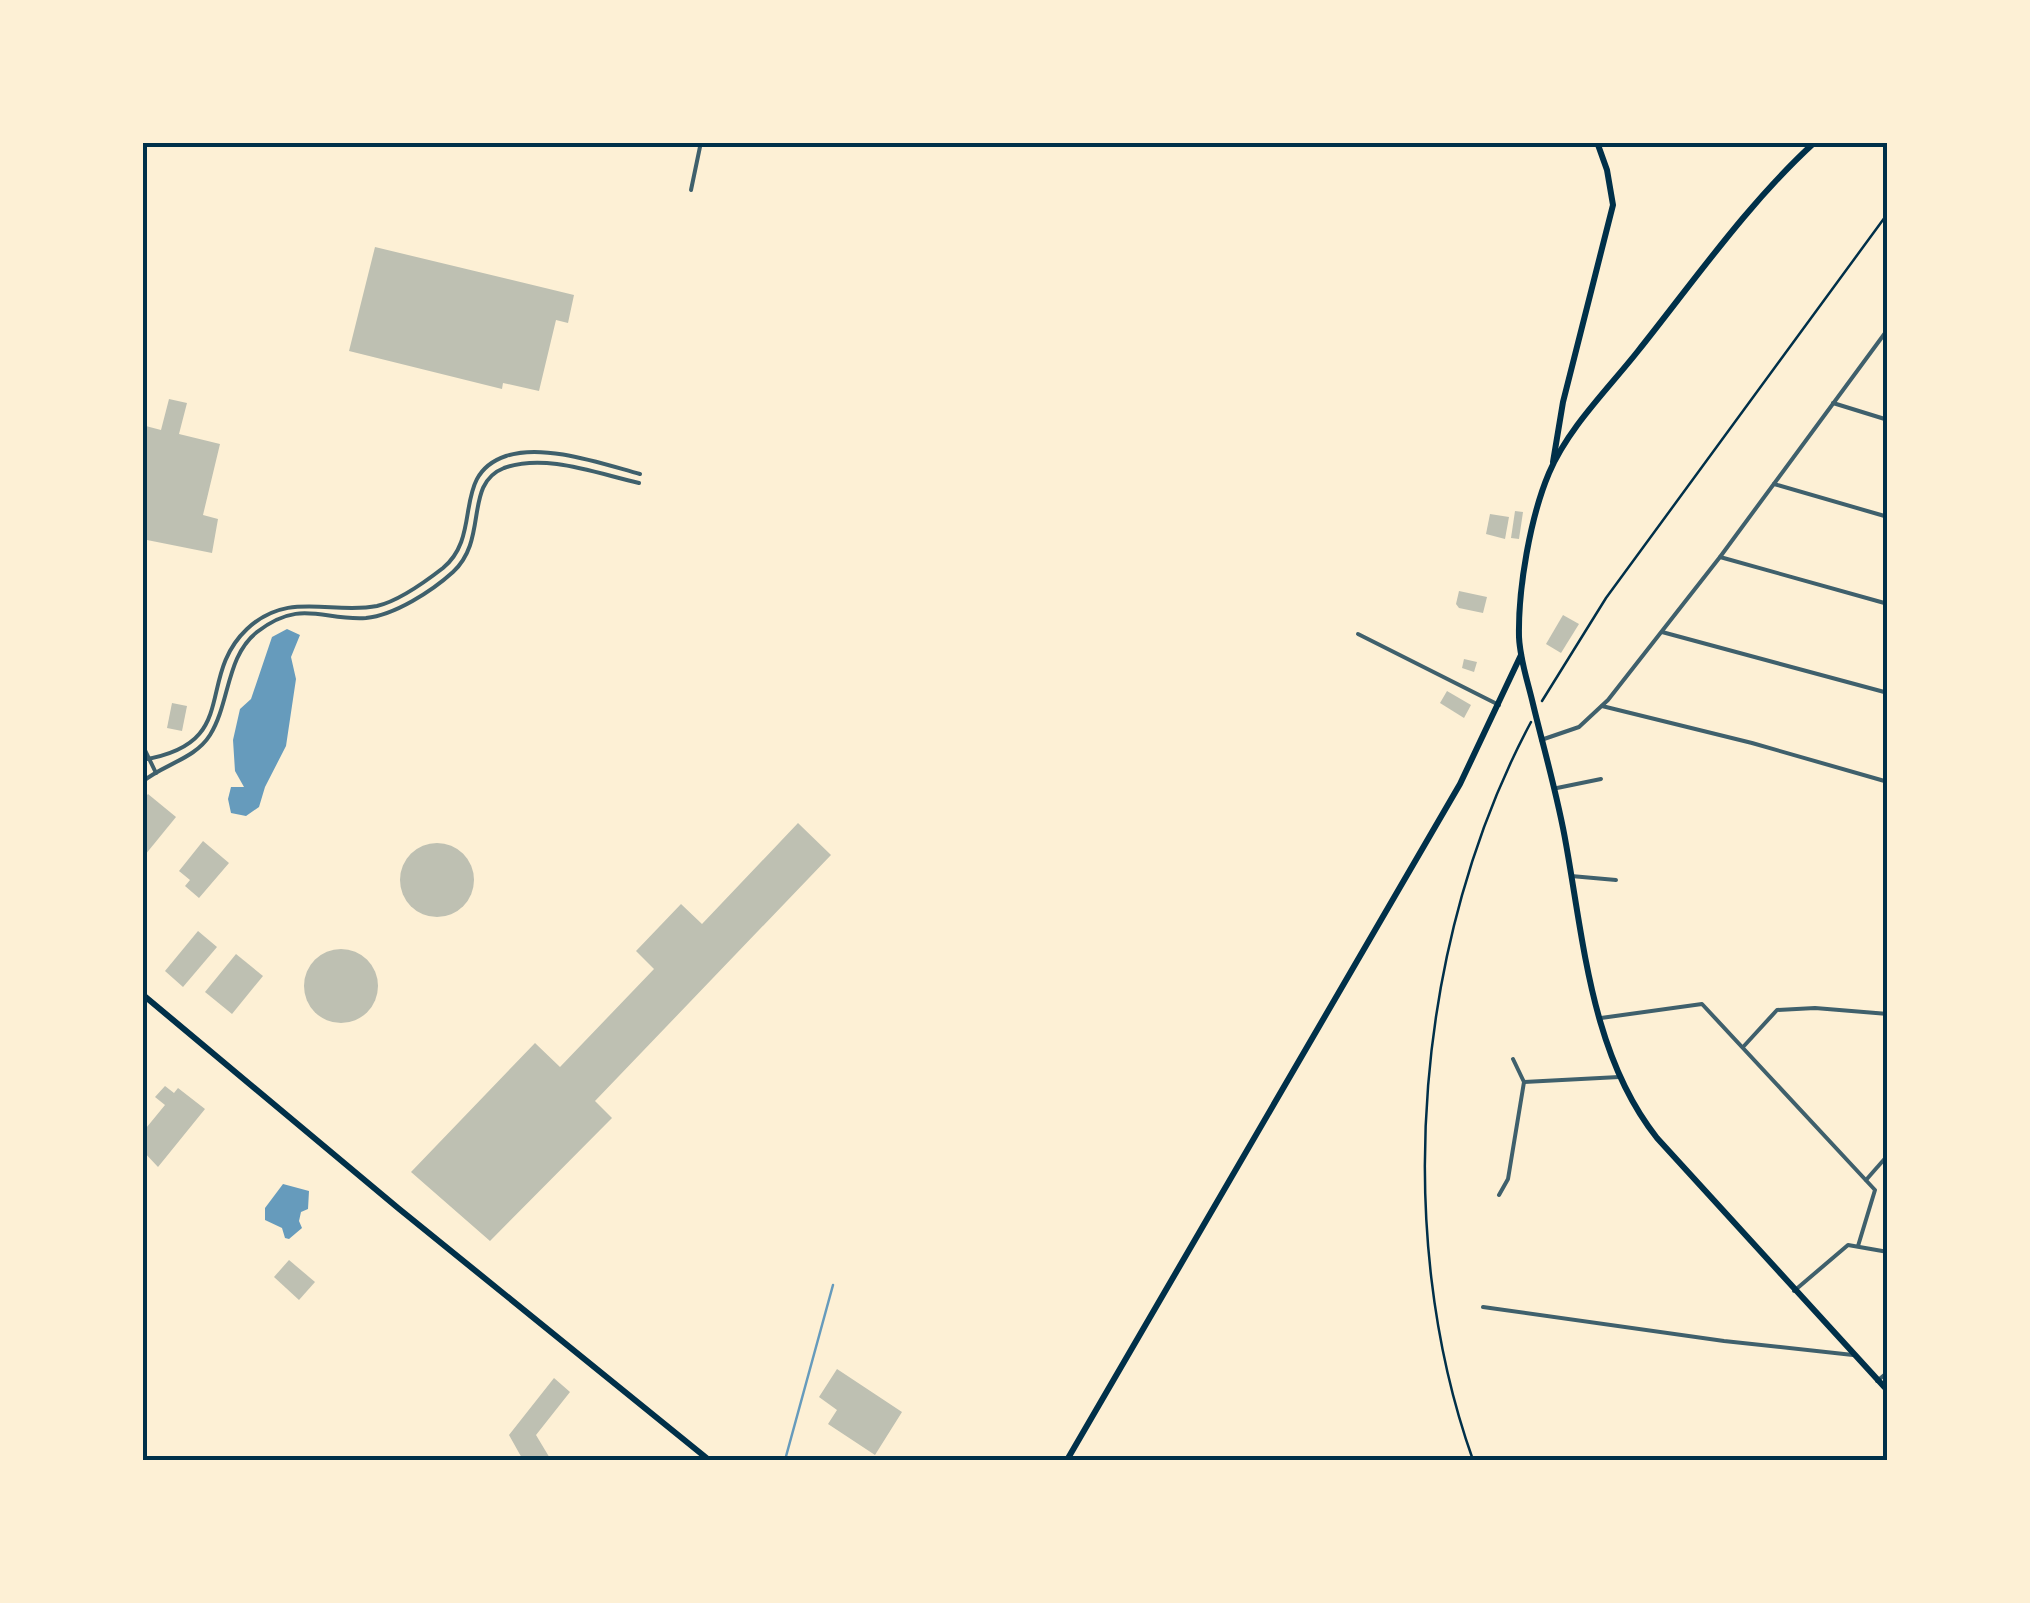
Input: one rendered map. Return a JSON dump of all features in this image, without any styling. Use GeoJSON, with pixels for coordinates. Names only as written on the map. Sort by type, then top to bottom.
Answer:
{"type":"FeatureCollection","features":[{"type":"Feature","properties":{"kind":"main road"},"geometry":{"type":"LineString","coordinates":[[1596,142],[1607,170],[1613,205],[1563,402],[1553,466],[1540,502],[1521,600],[1521,654],[1608,1048],[1642,1120],[1888,1392]]}},
{"type":"Feature","properties":{"kind":"main road"},"geometry":{"type":"LineString","coordinates":[[1553,466],[1586,417],[1717,253],[1815,142]]}},
{"type":"Feature","properties":{"kind":"main road"},"geometry":{"type":"LineString","coordinates":[[1067,1460],[1448,807],[1521,654]]}},
{"type":"Feature","properties":{"kind":"main road"},"geometry":{"type":"LineString","coordinates":[[142,994],[407,1216],[710,1460]]}},
{"type":"Feature","properties":{"kind":"street"},"geometry":{"type":"LineString","coordinates":[[690,190],[702,142]]}},
{"type":"Feature","properties":{"kind":"street"},"geometry":{"type":"LineString","coordinates":[[1541,740],[1579,727],[1602,706],[1720,557],[1888,328]]}},
{"type":"Feature","properties":{"kind":"street"},"geometry":{"type":"LineString","coordinates":[[1880,339],[1888,341]]}},
{"type":"Feature","properties":{"kind":"street"},"geometry":{"type":"LineString","coordinates":[[1833,403],[1888,420]]}},
{"type":"Feature","properties":{"kind":"street"},"geometry":{"type":"LineString","coordinates":[[142,760],[181,750],[197,739],[207,724],[234,643],[262,618],[300,605],[360,608],[386,604],[442,569],[458,552],[465,536],[473,483],[493,462],[540,452],[640,474]]}},
{"type":"Feature","properties":{"kind":"street"},"geometry":{"type":"LineString","coordinates":[[142,768],[145,780],[195,752],[208,738],[238,656],[255,633],[269,624],[302,612],[361,618],[388,612],[452,573],[475,536],[482,487],[500,470],[539,462],[639,483]]}},
{"type":"Feature","properties":{"kind":"street"},"geometry":{"type":"LineString","coordinates":[[1774,484],[1888,517]]}},
{"type":"Feature","properties":{"kind":"street"},"geometry":{"type":"LineString","coordinates":[[1720,557],[1888,604]]}},
{"type":"Feature","properties":{"kind":"street"},"geometry":{"type":"LineString","coordinates":[[1662,632],[1888,693]]}},
{"type":"Feature","properties":{"kind":"street"},"geometry":{"type":"LineString","coordinates":[[1358,634],[1499,705]]}},
{"type":"Feature","properties":{"kind":"street"},"geometry":{"type":"LineString","coordinates":[[1602,706],[1888,782]]}},
{"type":"Feature","properties":{"kind":"street"},"geometry":{"type":"LineString","coordinates":[[142,744],[156,773]]}},
{"type":"Feature","properties":{"kind":"street"},"geometry":{"type":"LineString","coordinates":[[1552,788],[1601,779]]}},
{"type":"Feature","properties":{"kind":"street"},"geometry":{"type":"LineString","coordinates":[[1571,876],[1616,880]]}},
{"type":"Feature","properties":{"kind":"street"},"geometry":{"type":"LineString","coordinates":[[1601,1018],[1702,1004],[1875,1190],[1858,1246]]}},
{"type":"Feature","properties":{"kind":"street"},"geometry":{"type":"LineString","coordinates":[[1744,1046],[1777,1010],[1815,1008],[1888,1014]]}},
{"type":"Feature","properties":{"kind":"street"},"geometry":{"type":"LineString","coordinates":[[1499,1195],[1508,1179],[1524,1082],[1513,1059]]}},
{"type":"Feature","properties":{"kind":"street"},"geometry":{"type":"LineString","coordinates":[[1524,1082],[1620,1076]]}},
{"type":"Feature","properties":{"kind":"street"},"geometry":{"type":"LineString","coordinates":[[1866,1180],[1888,1155]]}},
{"type":"Feature","properties":{"kind":"street"},"geometry":{"type":"LineString","coordinates":[[1794,1290],[1848,1245],[1888,1252]]}},
{"type":"Feature","properties":{"kind":"street"},"geometry":{"type":"LineString","coordinates":[[1483,1307],[1852,1355]]}},
{"type":"Feature","properties":{"kind":"street"},"geometry":{"type":"LineString","coordinates":[[1878,1381],[1888,1372]]}},
{"type":"Feature","properties":{"kind":"street"},"geometry":{"type":"LineString","coordinates":[[1664,1460],[1684,1460]]}},
{"type":"Feature","properties":{"kind":"path"},"geometry":{"type":"LineString","coordinates":[[1473,1460],[1455,1399],[1434,1295],[1426,1193],[1426,1125],[1437,1014],[1453,935],[1481,838],[1535,714],[1606,598],[1888,213]]}},
{"type":"Feature","properties":{"kind":"water"},"geometry":{"type":"Polygon","coordinates":[[[287,629],[300,635],[291,657],[296,679],[286,746],[259,807],[246,816],[231,813],[231,787],[244,787],[235,771],[233,740],[240,709],[251,699],[272,637],[287,629]]]}},
{"type":"Feature","properties":{"kind":"water"},"geometry":{"type":"Polygon","coordinates":[[[283,1184],[309,1191],[308,1209],[301,1212],[299,1221],[302,1228],[289,1239],[282,1228],[265,1220],[265,1208],[283,1184]]]}},
{"type":"Feature","properties":{"kind":"building"},"geometry":{"type":"Polygon","coordinates":[[[375,247],[574,295],[568,323],[556,320],[539,391],[503,383],[502,389],[349,351],[375,247]]]}},
{"type":"Feature","properties":{"kind":"building"},"geometry":{"type":"Polygon","coordinates":[[[169,399],[187,403],[179,434],[220,444],[203,515],[218,519],[212,553],[142,539],[142,425],[161,430],[169,399]]]}},
{"type":"Feature","properties":{"kind":"building"},"geometry":{"type":"Polygon","coordinates":[[[1515,511],[1523,512],[1519,539],[1511,538],[1515,511]]]}},
{"type":"Feature","properties":{"kind":"building"},"geometry":{"type":"Polygon","coordinates":[[[1490,514],[1509,517],[1505,539],[1486,534],[1490,514]]]}},
{"type":"Feature","properties":{"kind":"building"},"geometry":{"type":"Polygon","coordinates":[[[1459,591],[1487,597],[1483,613],[1459,608],[1459,591]]]}},
{"type":"Feature","properties":{"kind":"building"},"geometry":{"type":"Polygon","coordinates":[[[1563,615],[1579,624],[1561,653],[1546,644],[1563,615]]]}},
{"type":"Feature","properties":{"kind":"building"},"geometry":{"type":"Polygon","coordinates":[[[1464,659],[1477,662],[1474,672],[1462,668],[1464,659]]]}},
{"type":"Feature","properties":{"kind":"building"},"geometry":{"type":"Polygon","coordinates":[[[1447,691],[1471,705],[1464,718],[1440,703],[1447,691]]]}},
{"type":"Feature","properties":{"kind":"building"},"geometry":{"type":"Polygon","coordinates":[[[172,703],[187,706],[182,731],[167,728],[172,703]]]}},
{"type":"Feature","properties":{"kind":"building"},"geometry":{"type":"Polygon","coordinates":[[[148,794],[176,817],[145,855],[142,801],[148,794]]]}},
{"type":"Feature","properties":{"kind":"building"},"geometry":{"type":"Polygon","coordinates":[[[798,823],[831,855],[595,1101],[612,1118],[490,1241],[411,1172],[535,1043],[560,1067],[654,969],[636,951],[681,904],[702,924],[798,823]]]}},
{"type":"Feature","properties":{"kind":"building"},"geometry":{"type":"Polygon","coordinates":[[[203,841],[229,863],[199,898],[185,886],[190,880],[179,871],[203,841]]]}},
{"type":"Feature","properties":{"kind":"building"},"geometry":{"type":"Polygon","coordinates":[[[437,843],[463,854],[474,880],[463,906],[437,917],[411,906],[400,880],[411,854],[437,843]]]}},
{"type":"Feature","properties":{"kind":"building"},"geometry":{"type":"Polygon","coordinates":[[[198,931],[217,947],[183,987],[165,971],[198,931]]]}},
{"type":"Feature","properties":{"kind":"building"},"geometry":{"type":"Polygon","coordinates":[[[341,949],[367,960],[378,986],[367,1012],[341,1023],[315,1012],[304,986],[315,960],[341,949]]]}},
{"type":"Feature","properties":{"kind":"building"},"geometry":{"type":"Polygon","coordinates":[[[236,954],[263,976],[232,1014],[205,992],[236,954]]]}},
{"type":"Feature","properties":{"kind":"building"},"geometry":{"type":"Polygon","coordinates":[[[165,1086],[174,1093],[178,1088],[205,1109],[158,1167],[142,1150],[142,1133],[165,1105],[155,1097],[165,1086]]]}},
{"type":"Feature","properties":{"kind":"building"},"geometry":{"type":"Polygon","coordinates":[[[289,1260],[315,1282],[299,1300],[274,1277],[289,1260]]]}},
{"type":"Feature","properties":{"kind":"building"},"geometry":{"type":"Polygon","coordinates":[[[837,1369],[902,1412],[875,1455],[828,1424],[837,1410],[819,1397],[837,1369]]]}},
{"type":"Feature","properties":{"kind":"building"},"geometry":{"type":"Polygon","coordinates":[[[554,1378],[570,1392],[536,1435],[551,1460],[523,1460],[509,1435],[554,1378]]]}},
{"type":"Feature","properties":{"kind":"waterway"},"geometry":{"type":"LineString","coordinates":[[785,1460],[833,1285]]}}]}
